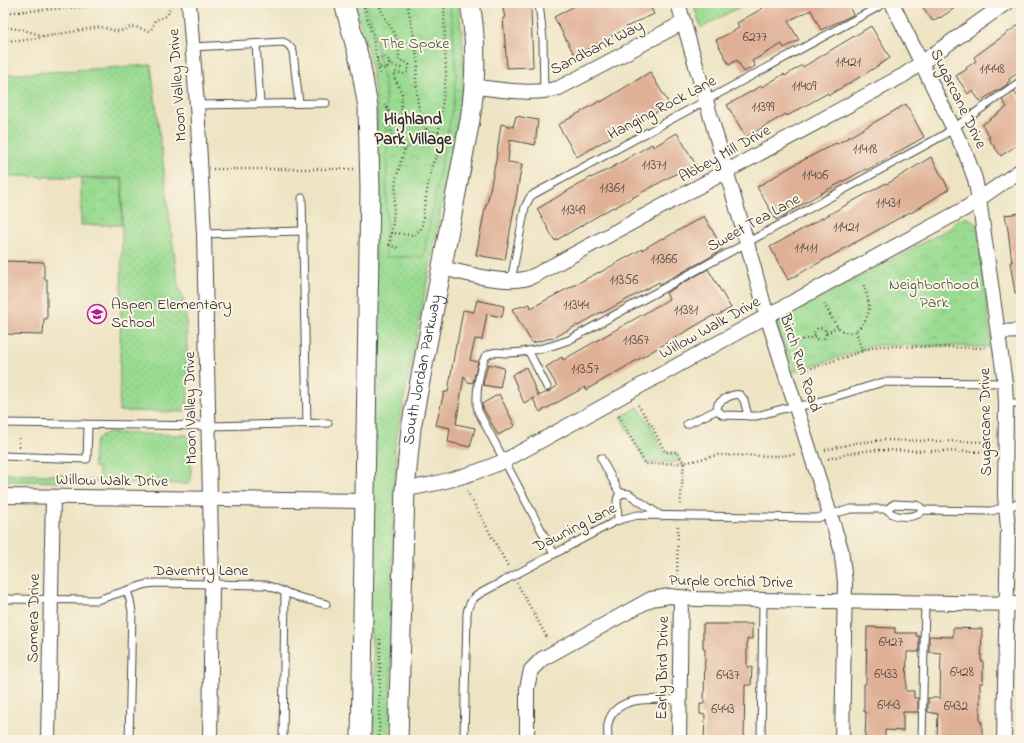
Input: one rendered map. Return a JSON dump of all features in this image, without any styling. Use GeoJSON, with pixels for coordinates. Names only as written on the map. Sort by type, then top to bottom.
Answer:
{"type":"FeatureCollection","features":[{"type":"Feature","properties":{"kind":"street","name":"Moon Valley Drive"},"geometry":{"type":"LineString","coordinates":[[189,3],[197,105],[204,234],[212,584],[210,740]]}},
{"type":"Feature","properties":{"kind":"street"},"geometry":{"type":"LineString","coordinates":[[344,3],[360,62],[368,107],[370,189],[361,740]]}},
{"type":"Feature","properties":{"kind":"street","name":"South Jordan Parkway"},"geometry":{"type":"LineString","coordinates":[[398,740],[405,489],[411,428],[470,120],[474,87],[475,50],[470,3]]}},
{"type":"Feature","properties":{"kind":"street","name":"Birch Run Road"},"geometry":{"type":"LineString","coordinates":[[678,3],[767,316],[830,514],[843,560],[844,600],[842,740]]}},
{"type":"Feature","properties":{"kind":"street","name":"Sugarcane Drive"},"geometry":{"type":"LineString","coordinates":[[892,3],[971,165],[979,199],[1005,383],[1006,403],[1005,496],[1008,528],[1004,740]]}},
{"type":"Feature","properties":{"kind":"street","name":"Abbey Mill Drive"},"geometry":{"type":"LineString","coordinates":[[442,268],[511,281],[524,279],[541,272],[904,75],[1006,3]]}},
{"type":"Feature","properties":{"kind":"street","name":"Sandbank Way"},"geometry":{"type":"LineString","coordinates":[[474,87],[544,92],[559,88],[684,22]]}},
{"type":"Feature","properties":{"kind":"street","name":"Willow Walk Drive"},"geometry":{"type":"LineString","coordinates":[[405,489],[449,481],[504,461],[966,208],[1021,170]]}},
{"type":"Feature","properties":{"kind":"street"},"geometry":{"type":"LineString","coordinates":[[998,332],[1021,331]]}},
{"type":"Feature","properties":{"kind":"street","name":"Willow Walk Drive"},"geometry":{"type":"LineString","coordinates":[[3,496],[364,501]]}},
{"type":"Feature","properties":{"kind":"street","name":"Somera Drive"},"geometry":{"type":"LineString","coordinates":[[48,740],[53,497]]}},
{"type":"Feature","properties":{"kind":"street","name":"Purple Orchid Drive"},"geometry":{"type":"LineString","coordinates":[[526,740],[527,688],[531,670],[542,659],[651,599],[670,596],[697,599],[844,600],[1021,604]]}},
{"type":"Feature","properties":{"kind":"street","name":"Early Bird Drive"},"geometry":{"type":"LineString","coordinates":[[679,740],[681,597]]}},
{"type":"Feature","properties":{"kind":"lane","name":"Hanging Rock Lane"},"geometry":{"type":"LineString","coordinates":[[511,281],[526,207],[530,197],[883,3]]}},
{"type":"Feature","properties":{"kind":"lane"},"geometry":{"type":"LineString","coordinates":[[542,4],[544,92]]}},
{"type":"Feature","properties":{"kind":"lane"},"geometry":{"type":"LineString","coordinates":[[192,47],[283,42],[290,45],[293,52],[299,103]]}},
{"type":"Feature","properties":{"kind":"lane"},"geometry":{"type":"LineString","coordinates":[[256,44],[260,104]]}},
{"type":"Feature","properties":{"kind":"lane","name":"Sweet Tea Lane"},"geometry":{"type":"LineString","coordinates":[[504,461],[478,411],[477,405],[477,392],[484,359],[487,354],[495,352],[529,352],[557,345],[569,340],[942,136],[1021,81]]}},
{"type":"Feature","properties":{"kind":"lane"},"geometry":{"type":"LineString","coordinates":[[197,105],[326,103]]}},
{"type":"Feature","properties":{"kind":"lane"},"geometry":{"type":"LineString","coordinates":[[302,198],[307,424]]}},
{"type":"Feature","properties":{"kind":"lane"},"geometry":{"type":"LineString","coordinates":[[204,234],[302,231]]}},
{"type":"Feature","properties":{"kind":"lane"},"geometry":{"type":"LineString","coordinates":[[529,352],[547,388]]}},
{"type":"Feature","properties":{"kind":"lane"},"geometry":{"type":"LineString","coordinates":[[748,416],[743,397],[737,394],[718,404],[718,410],[723,415],[748,416],[756,416],[782,409],[811,404],[883,382],[1005,383]]}},
{"type":"Feature","properties":{"kind":"lane"},"geometry":{"type":"LineString","coordinates":[[1006,403],[1021,403]]}},
{"type":"Feature","properties":{"kind":"lane"},"geometry":{"type":"LineString","coordinates":[[687,424],[718,410]]}},
{"type":"Feature","properties":{"kind":"lane"},"geometry":{"type":"LineString","coordinates":[[3,423],[209,426],[328,424]]}},
{"type":"Feature","properties":{"kind":"lane"},"geometry":{"type":"LineString","coordinates":[[3,456],[87,459],[88,424]]}},
{"type":"Feature","properties":{"kind":"lane"},"geometry":{"type":"LineString","coordinates":[[601,458],[620,494]]}},
{"type":"Feature","properties":{"kind":"lane"},"geometry":{"type":"LineString","coordinates":[[504,461],[554,554]]}},
{"type":"Feature","properties":{"kind":"lane"},"geometry":{"type":"LineString","coordinates":[[620,494],[628,494],[661,516]]}},
{"type":"Feature","properties":{"kind":"lane"},"geometry":{"type":"LineString","coordinates":[[618,520],[617,500],[620,494]]}},
{"type":"Feature","properties":{"kind":"lane","name":"Dawning Lane"},"geometry":{"type":"LineString","coordinates":[[887,509],[891,514],[896,516],[915,516],[923,510],[991,511],[1021,503]]}},
{"type":"Feature","properties":{"kind":"lane","name":"Dawning Lane"},"geometry":{"type":"LineString","coordinates":[[464,740],[468,609],[472,600],[476,596],[618,520],[638,515],[817,518],[851,509],[887,509],[894,504],[913,504],[919,506],[923,510]]}},
{"type":"Feature","properties":{"kind":"lane","name":"Daventry Lane"},"geometry":{"type":"LineString","coordinates":[[3,599],[97,600],[152,583],[266,585],[301,598],[326,604]]}},
{"type":"Feature","properties":{"kind":"lane"},"geometry":{"type":"LineString","coordinates":[[127,591],[132,612],[129,740]]}},
{"type":"Feature","properties":{"kind":"lane"},"geometry":{"type":"LineString","coordinates":[[283,740],[285,592]]}},
{"type":"Feature","properties":{"kind":"lane"},"geometry":{"type":"LineString","coordinates":[[761,740],[763,600]]}},
{"type":"Feature","properties":{"kind":"lane"},"geometry":{"type":"LineString","coordinates":[[922,740],[925,602]]}},
{"type":"Feature","properties":{"kind":"lane"},"geometry":{"type":"LineString","coordinates":[[608,740],[608,724],[614,712],[625,705],[645,699],[679,700]]}},
{"type":"Feature","properties":{"kind":"path"},"geometry":{"type":"LineString","coordinates":[[3,13],[131,3]]}},
{"type":"Feature","properties":{"kind":"path"},"geometry":{"type":"LineString","coordinates":[[3,40],[20,41],[99,27],[106,27],[119,32],[134,26],[147,31],[153,28],[155,20],[165,18],[167,16],[171,3]]}},
{"type":"Feature","properties":{"kind":"path"},"geometry":{"type":"LineString","coordinates":[[379,3],[382,14],[395,35],[399,60],[405,62],[409,66],[408,72],[403,74],[395,72],[402,94],[401,104],[403,118],[398,128],[399,144],[396,146],[393,144],[391,113],[383,104]]}},
{"type":"Feature","properties":{"kind":"path"},"geometry":{"type":"LineString","coordinates":[[389,245],[396,179],[405,148],[424,140],[428,134],[418,105],[416,78],[418,66],[407,3]]}},
{"type":"Feature","properties":{"kind":"path"},"geometry":{"type":"LineString","coordinates":[[391,233],[414,235],[422,228],[430,174],[432,165],[438,154],[438,133],[446,76],[444,9],[446,3]]}},
{"type":"Feature","properties":{"kind":"path"},"geometry":{"type":"LineString","coordinates":[[3,27],[24,30],[46,37]]}},
{"type":"Feature","properties":{"kind":"path"},"geometry":{"type":"LineString","coordinates":[[377,59],[384,57],[388,59],[389,64]]}},
{"type":"Feature","properties":{"kind":"path"},"geometry":{"type":"LineString","coordinates":[[379,67],[383,69],[387,68],[389,64]]}},
{"type":"Feature","properties":{"kind":"path"},"geometry":{"type":"LineString","coordinates":[[389,64],[404,69]]}},
{"type":"Feature","properties":{"kind":"path"},"geometry":{"type":"LineString","coordinates":[[426,129],[438,133]]}},
{"type":"Feature","properties":{"kind":"path"},"geometry":{"type":"LineString","coordinates":[[384,136],[392,136]]}},
{"type":"Feature","properties":{"kind":"path"},"geometry":{"type":"LineString","coordinates":[[209,169],[356,168]]}},
{"type":"Feature","properties":{"kind":"path"},"geometry":{"type":"LineString","coordinates":[[382,243],[398,248]]}},
{"type":"Feature","properties":{"kind":"path"},"geometry":{"type":"LineString","coordinates":[[824,304],[838,326],[845,332],[856,331],[862,326],[869,308],[863,283]]}},
{"type":"Feature","properties":{"kind":"path"},"geometry":{"type":"LineString","coordinates":[[826,332],[831,331],[838,326]]}},
{"type":"Feature","properties":{"kind":"path"},"geometry":{"type":"LineString","coordinates":[[815,337],[814,334],[817,329],[822,328],[826,332]]}},
{"type":"Feature","properties":{"kind":"path"},"geometry":{"type":"LineString","coordinates":[[856,331],[862,352]]}},
{"type":"Feature","properties":{"kind":"path"},"geometry":{"type":"LineString","coordinates":[[791,344],[815,337],[822,340],[826,335],[826,332]]}},
{"type":"Feature","properties":{"kind":"path"},"geometry":{"type":"LineString","coordinates":[[800,372],[878,346],[986,348]]}},
{"type":"Feature","properties":{"kind":"path"},"geometry":{"type":"LineString","coordinates":[[638,405],[651,424],[665,452],[677,452],[684,464]]}},
{"type":"Feature","properties":{"kind":"path"},"geometry":{"type":"LineString","coordinates":[[618,416],[645,464],[684,464],[718,455],[779,456],[797,454]]}},
{"type":"Feature","properties":{"kind":"path"},"geometry":{"type":"LineString","coordinates":[[825,450],[855,443],[877,441],[991,442]]}},
{"type":"Feature","properties":{"kind":"path"},"geometry":{"type":"LineString","coordinates":[[828,459],[851,453],[873,450],[991,452]]}},
{"type":"Feature","properties":{"kind":"path"},"geometry":{"type":"LineString","coordinates":[[467,491],[548,639]]}},
{"type":"Feature","properties":{"kind":"green space"},"geometry":{"type":"Polygon","coordinates":[[[353,3],[457,3],[463,43],[463,84],[460,111],[394,451],[397,458],[394,493],[390,740],[373,740],[375,671],[369,617],[377,111],[369,56],[353,3]]]}},
{"type":"Feature","properties":{"kind":"green space","name":"The Spoke"},"geometry":{"type":"Polygon","coordinates":[[[365,3],[449,3],[453,28],[456,73],[454,101],[423,257],[386,257],[387,144],[385,87],[373,25],[365,3]]]}},
{"type":"Feature","properties":{"kind":"green space"},"geometry":{"type":"Polygon","coordinates":[[[693,3],[747,3],[701,28],[693,3]]]}},
{"type":"Feature","properties":{"kind":"green space"},"geometry":{"type":"Polygon","coordinates":[[[151,65],[178,285],[186,308],[188,405],[187,410],[182,412],[119,411],[123,178],[3,176],[3,75],[151,65]]]}},
{"type":"Feature","properties":{"kind":"green space"},"geometry":{"type":"Polygon","coordinates":[[[81,179],[122,179],[121,225],[81,225],[81,179]]]}},
{"type":"Feature","properties":{"kind":"green space","name":"Neighborhood Park"},"geometry":{"type":"Polygon","coordinates":[[[969,218],[977,224],[992,347],[877,345],[794,372],[787,350],[782,344],[777,328],[778,322],[785,313],[795,308],[808,305],[952,227],[955,221],[969,218]]]}},
{"type":"Feature","properties":{"kind":"green space"},"geometry":{"type":"Polygon","coordinates":[[[638,407],[650,424],[664,453],[677,453],[681,462],[646,463],[620,417],[638,407]]]}},
{"type":"Feature","properties":{"kind":"green space"},"geometry":{"type":"Polygon","coordinates":[[[107,433],[187,435],[191,440],[191,481],[188,484],[3,481],[3,474],[65,475],[66,480],[98,481],[99,468],[94,468],[94,447],[98,439],[107,433]]]}},
{"type":"Feature","properties":{"kind":"building"},"geometry":{"type":"Polygon","coordinates":[[[502,3],[529,3],[531,11],[533,67],[507,68],[503,18],[505,18],[502,3]]]}},
{"type":"Feature","properties":{"kind":"building"},"geometry":{"type":"Polygon","coordinates":[[[580,3],[648,3],[654,14],[626,27],[627,28],[575,56],[554,17],[580,3]]]}},
{"type":"Feature","properties":{"kind":"building"},"geometry":{"type":"Polygon","coordinates":[[[760,3],[848,3],[853,15],[821,30],[811,10],[788,21],[799,40],[784,48],[782,44],[752,61],[755,66],[744,72],[737,60],[729,65],[716,40],[739,28],[737,23],[763,8],[760,3]]]}},
{"type":"Feature","properties":{"kind":"building"},"geometry":{"type":"Polygon","coordinates":[[[920,3],[962,3],[933,21],[920,3]]]}},
{"type":"Feature","properties":{"kind":"building"},"geometry":{"type":"Polygon","coordinates":[[[1021,23],[1021,71],[1009,79],[1010,81],[1007,83],[1008,84],[980,101],[972,90],[968,94],[956,76],[976,61],[974,57],[1021,23]]]}},
{"type":"Feature","properties":{"kind":"building"},"geometry":{"type":"Polygon","coordinates":[[[871,26],[890,58],[829,95],[828,93],[787,116],[786,114],[746,137],[727,105],[784,74],[785,76],[802,65],[803,67],[871,26]]]}},
{"type":"Feature","properties":{"kind":"building"},"geometry":{"type":"Polygon","coordinates":[[[650,72],[669,104],[631,128],[630,126],[577,157],[558,125],[600,101],[601,102],[650,72]]]}},
{"type":"Feature","properties":{"kind":"building"},"geometry":{"type":"Polygon","coordinates":[[[1014,92],[1021,101],[1021,142],[1001,156],[988,138],[990,137],[982,125],[1007,107],[1002,100],[1014,92]]]}},
{"type":"Feature","properties":{"kind":"building"},"geometry":{"type":"Polygon","coordinates":[[[906,104],[924,137],[867,170],[866,169],[816,196],[776,220],[757,187],[794,165],[836,143],[837,144],[906,104]]]}},
{"type":"Feature","properties":{"kind":"building"},"geometry":{"type":"Polygon","coordinates":[[[516,116],[538,120],[535,145],[510,140],[508,162],[522,164],[505,260],[476,255],[496,160],[501,124],[513,127],[516,116]]]}},
{"type":"Feature","properties":{"kind":"building"},"geometry":{"type":"Polygon","coordinates":[[[677,133],[696,165],[680,174],[679,172],[614,208],[613,207],[555,241],[537,209],[591,177],[611,168],[652,144],[653,147],[677,133]]]}},
{"type":"Feature","properties":{"kind":"building"},"geometry":{"type":"Polygon","coordinates":[[[931,157],[949,189],[911,213],[910,212],[788,280],[770,247],[886,183],[887,184],[931,157]]]}},
{"type":"Feature","properties":{"kind":"building"},"geometry":{"type":"Polygon","coordinates":[[[1021,213],[1021,293],[1015,293],[1005,215],[1021,213]]]}},
{"type":"Feature","properties":{"kind":"building"},"geometry":{"type":"Polygon","coordinates":[[[704,216],[723,249],[660,284],[659,282],[552,339],[532,343],[512,309],[530,304],[531,308],[704,216]]]}},
{"type":"Feature","properties":{"kind":"building"},"geometry":{"type":"Polygon","coordinates":[[[3,261],[44,262],[44,279],[47,279],[47,319],[44,319],[43,335],[3,334],[3,261]]]}},
{"type":"Feature","properties":{"kind":"building"},"geometry":{"type":"Polygon","coordinates":[[[708,269],[731,308],[715,317],[714,315],[586,390],[585,387],[540,412],[533,399],[534,398],[524,403],[512,375],[526,367],[538,396],[550,391],[557,386],[546,367],[562,357],[563,360],[669,299],[666,293],[708,269]]]}},
{"type":"Feature","properties":{"kind":"building"},"geometry":{"type":"Polygon","coordinates":[[[477,300],[504,306],[502,317],[487,314],[482,340],[475,339],[470,360],[478,362],[473,383],[468,382],[464,376],[456,424],[475,428],[470,447],[448,442],[450,428],[436,425],[444,392],[448,392],[463,310],[474,312],[477,300]]]}},
{"type":"Feature","properties":{"kind":"building"},"geometry":{"type":"Polygon","coordinates":[[[488,364],[504,368],[500,388],[483,385],[488,364]]]}},
{"type":"Feature","properties":{"kind":"building"},"geometry":{"type":"Polygon","coordinates":[[[499,394],[515,426],[498,435],[482,404],[499,394]]]}},
{"type":"Feature","properties":{"kind":"building"},"geometry":{"type":"Polygon","coordinates":[[[703,624],[752,624],[752,639],[747,639],[747,667],[752,667],[751,685],[745,685],[744,740],[704,740],[705,715],[700,714],[700,704],[704,704],[705,649],[703,649],[703,624]]]}},
{"type":"Feature","properties":{"kind":"building"},"geometry":{"type":"Polygon","coordinates":[[[867,627],[895,628],[895,633],[916,633],[916,636],[919,636],[919,652],[907,652],[906,691],[914,691],[914,698],[918,698],[918,712],[903,712],[903,731],[885,730],[885,740],[865,740],[866,712],[864,712],[864,684],[866,684],[867,627]]]}},
{"type":"Feature","properties":{"kind":"building"},"geometry":{"type":"Polygon","coordinates":[[[953,628],[982,629],[981,661],[983,661],[983,683],[980,683],[980,722],[982,722],[982,740],[937,740],[938,714],[928,712],[928,698],[940,698],[941,653],[929,652],[929,636],[953,637],[953,628]]]}},
{"type":"Feature","properties":{"kind":"place","name":"Aspen Elementary School"},"geometry":{"type":"Point","coordinates":[97,314]}},
{"type":"Feature","properties":{"kind":"district","name":"Highland Park Village"},"geometry":{"type":"Point","coordinates":[413,129]}}]}
